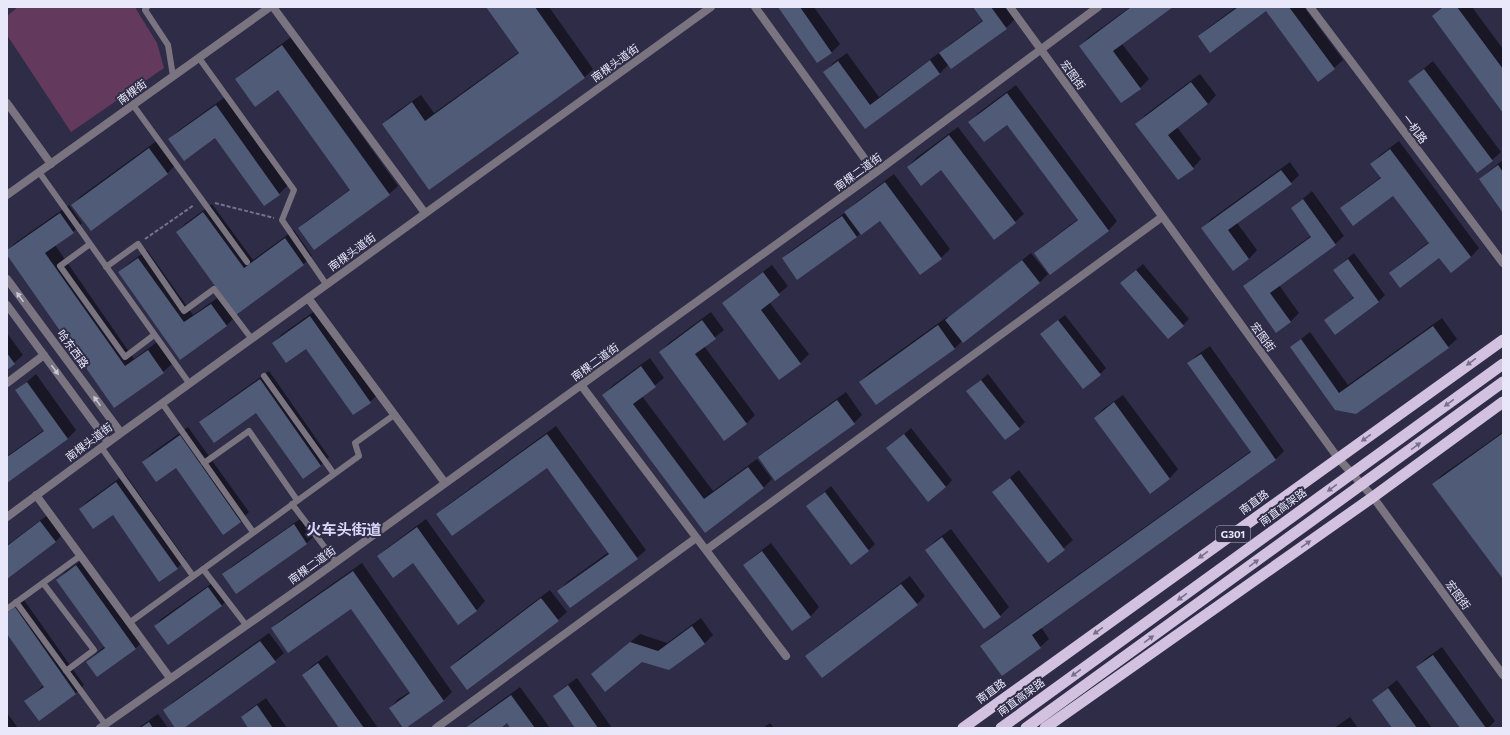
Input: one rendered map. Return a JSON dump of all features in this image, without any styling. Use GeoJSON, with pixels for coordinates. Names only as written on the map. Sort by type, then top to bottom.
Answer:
{"type":"FeatureCollection","features":[{"type":"Feature","properties":{"kind":"highway","name":"南直路"},"geometry":{"type":"LineString","coordinates":[[963,728],[1503,340]]}},
{"type":"Feature","properties":{"kind":"highway","name":"南直高架路"},"geometry":{"type":"LineString","coordinates":[[1001,728],[1503,364]]}},
{"type":"Feature","properties":{"kind":"highway"},"geometry":{"type":"LineString","coordinates":[[1026,728],[1503,382]]}},
{"type":"Feature","properties":{"kind":"highway"},"geometry":{"type":"LineString","coordinates":[[1045,728],[1373,497],[1503,402]]}},
{"type":"Feature","properties":{"kind":"street","name":"南棵街"},"geometry":{"type":"LineString","coordinates":[[7,195],[270,7]]}},
{"type":"Feature","properties":{"kind":"street"},"geometry":{"type":"LineString","coordinates":[[273,7],[425,213]]}},
{"type":"Feature","properties":{"kind":"street","name":"南棵头道街"},"geometry":{"type":"LineString","coordinates":[[7,517],[121,432],[711,7]]}},
{"type":"Feature","properties":{"kind":"street"},"geometry":{"type":"LineString","coordinates":[[756,7],[875,173]]}},
{"type":"Feature","properties":{"kind":"street","name":"宏图街"},"geometry":{"type":"LineString","coordinates":[[1010,7],[1338,458],[1373,497],[1503,676]]}},
{"type":"Feature","properties":{"kind":"street","name":"南棵二道街"},"geometry":{"type":"LineString","coordinates":[[102,726],[336,562],[875,173],[1098,7]]}},
{"type":"Feature","properties":{"kind":"street","name":"一机路"},"geometry":{"type":"LineString","coordinates":[[1310,7],[1503,263]]}},
{"type":"Feature","properties":{"kind":"street"},"geometry":{"type":"LineString","coordinates":[[7,103],[51,164]]}},
{"type":"Feature","properties":{"kind":"street"},"geometry":{"type":"LineString","coordinates":[[706,550],[1162,217]]}},
{"type":"Feature","properties":{"kind":"street","name":"哈东西路"},"geometry":{"type":"LineString","coordinates":[[7,279],[121,432]]}},
{"type":"Feature","properties":{"kind":"street"},"geometry":{"type":"LineString","coordinates":[[308,298],[444,483]]}},
{"type":"Feature","properties":{"kind":"street"},"geometry":{"type":"LineString","coordinates":[[7,305],[108,442]]}},
{"type":"Feature","properties":{"kind":"street"},"geometry":{"type":"LineString","coordinates":[[7,383],[44,355]]}},
{"type":"Feature","properties":{"kind":"street"},"geometry":{"type":"LineString","coordinates":[[581,385],[786,656]]}},
{"type":"Feature","properties":{"kind":"street"},"geometry":{"type":"LineString","coordinates":[[36,496],[170,678]]}},
{"type":"Feature","properties":{"kind":"street"},"geometry":{"type":"LineString","coordinates":[[436,728],[696,538]]}},
{"type":"Feature","properties":{"kind":"lane"},"geometry":{"type":"LineString","coordinates":[[147,7],[145,10],[168,45],[173,76]]}},
{"type":"Feature","properties":{"kind":"lane"},"geometry":{"type":"LineString","coordinates":[[199,58],[294,190],[282,220],[326,284]]}},
{"type":"Feature","properties":{"kind":"lane"},"geometry":{"type":"LineString","coordinates":[[133,105],[247,262]]}},
{"type":"Feature","properties":{"kind":"lane"},"geometry":{"type":"LineString","coordinates":[[39,172],[189,383]]}},
{"type":"Feature","properties":{"kind":"lane"},"geometry":{"type":"LineString","coordinates":[[90,244],[60,266],[125,357],[154,334]]}},
{"type":"Feature","properties":{"kind":"lane"},"geometry":{"type":"LineString","coordinates":[[106,267],[138,244],[184,310],[214,289],[251,338]]}},
{"type":"Feature","properties":{"kind":"lane"},"geometry":{"type":"LineString","coordinates":[[264,376],[334,474]]}},
{"type":"Feature","properties":{"kind":"lane"},"geometry":{"type":"LineString","coordinates":[[162,403],[253,532]]}},
{"type":"Feature","properties":{"kind":"lane"},"geometry":{"type":"LineString","coordinates":[[129,623],[359,456],[355,443],[394,415]]}},
{"type":"Feature","properties":{"kind":"lane"},"geometry":{"type":"LineString","coordinates":[[204,463],[249,431],[336,562]]}},
{"type":"Feature","properties":{"kind":"lane"},"geometry":{"type":"LineString","coordinates":[[101,447],[193,576]]}},
{"type":"Feature","properties":{"kind":"lane"},"geometry":{"type":"LineString","coordinates":[[7,609],[80,556]]}},
{"type":"Feature","properties":{"kind":"lane"},"geometry":{"type":"LineString","coordinates":[[203,569],[246,626]]}},
{"type":"Feature","properties":{"kind":"lane"},"geometry":{"type":"LineString","coordinates":[[43,583],[94,650],[66,671]]}},
{"type":"Feature","properties":{"kind":"lane"},"geometry":{"type":"LineString","coordinates":[[16,602],[66,671],[102,726]]}},
{"type":"Feature","properties":{"kind":"shaded area"},"geometry":{"type":"Polygon","coordinates":[[[18,7],[137,7],[136,9],[157,43],[164,68],[71,132],[7,35],[7,16],[18,7]]]}},
{"type":"Feature","properties":{"kind":"building"},"geometry":{"type":"Polygon","coordinates":[[[486,7],[535,7],[585,78],[429,190],[382,124],[412,102],[425,121],[519,53],[486,7]]]}},
{"type":"Feature","properties":{"kind":"building"},"geometry":{"type":"Polygon","coordinates":[[[778,7],[800,7],[832,53],[817,63],[778,7]]]}},
{"type":"Feature","properties":{"kind":"building"},"geometry":{"type":"Polygon","coordinates":[[[973,7],[991,7],[1007,29],[951,69],[939,53],[983,21],[973,7]]]}},
{"type":"Feature","properties":{"kind":"building"},"geometry":{"type":"Polygon","coordinates":[[[1131,7],[1173,7],[1113,51],[1141,89],[1121,103],[1079,46],[1131,7]]]}},
{"type":"Feature","properties":{"kind":"building"},"geometry":{"type":"Polygon","coordinates":[[[1238,7],[1289,7],[1335,69],[1318,82],[1266,11],[1210,53],[1198,36],[1238,7]]]}},
{"type":"Feature","properties":{"kind":"building"},"geometry":{"type":"Polygon","coordinates":[[[1443,7],[1457,7],[1503,69],[1503,113],[1432,16],[1443,7]]]}},
{"type":"Feature","properties":{"kind":"building"},"geometry":{"type":"Polygon","coordinates":[[[282,45],[390,195],[314,250],[298,228],[350,190],[278,90],[255,107],[235,79],[282,45]]]}},
{"type":"Feature","properties":{"kind":"building"},"geometry":{"type":"Polygon","coordinates":[[[930,60],[940,74],[865,129],[823,72],[838,61],[870,105],[930,60]]]}},
{"type":"Feature","properties":{"kind":"building"},"geometry":{"type":"Polygon","coordinates":[[[1424,69],[1493,161],[1477,173],[1408,81],[1424,69]]]}},
{"type":"Feature","properties":{"kind":"building"},"geometry":{"type":"Polygon","coordinates":[[[1191,82],[1208,104],[1168,135],[1194,169],[1178,180],[1135,124],[1191,82]]]}},
{"type":"Feature","properties":{"kind":"building"},"geometry":{"type":"Polygon","coordinates":[[[1007,93],[1109,231],[1050,275],[1034,253],[1078,220],[1007,125],[984,142],[968,122],[1007,93]]]}},
{"type":"Feature","properties":{"kind":"building"},"geometry":{"type":"Polygon","coordinates":[[[216,105],[280,195],[264,206],[215,138],[184,161],[168,139],[216,105]]]}},
{"type":"Feature","properties":{"kind":"building"},"geometry":{"type":"Polygon","coordinates":[[[949,135],[1016,223],[994,240],[941,170],[921,186],[907,167],[949,135]]]}},
{"type":"Feature","properties":{"kind":"building"},"geometry":{"type":"Polygon","coordinates":[[[149,148],[168,174],[91,231],[71,205],[149,148]]]}},
{"type":"Feature","properties":{"kind":"building"},"geometry":{"type":"Polygon","coordinates":[[[1390,149],[1471,257],[1451,273],[1439,258],[1400,288],[1389,273],[1429,243],[1393,196],[1353,226],[1340,208],[1381,178],[1370,164],[1390,149]]]}},
{"type":"Feature","properties":{"kind":"building"},"geometry":{"type":"Polygon","coordinates":[[[1498,165],[1503,172],[1503,213],[1479,179],[1498,165]]]}},
{"type":"Feature","properties":{"kind":"building"},"geometry":{"type":"Polygon","coordinates":[[[1281,170],[1292,184],[1228,230],[1249,259],[1233,271],[1201,228],[1281,170]]]}},
{"type":"Feature","properties":{"kind":"building"},"geometry":{"type":"Polygon","coordinates":[[[885,182],[942,259],[920,275],[880,221],[861,235],[844,212],[885,182]]]}},
{"type":"Feature","properties":{"kind":"building"},"geometry":{"type":"Polygon","coordinates":[[[1303,199],[1336,245],[1270,293],[1291,322],[1276,333],[1243,286],[1311,237],[1291,208],[1303,199]]]}},
{"type":"Feature","properties":{"kind":"building"},"geometry":{"type":"Polygon","coordinates":[[[203,212],[244,268],[285,238],[304,265],[236,315],[176,232],[203,212]]]}},
{"type":"Feature","properties":{"kind":"building"},"geometry":{"type":"Polygon","coordinates":[[[60,213],[74,233],[45,253],[125,366],[148,350],[164,373],[114,408],[7,255],[7,250],[60,213]]]}},
{"type":"Feature","properties":{"kind":"building"},"geometry":{"type":"Polygon","coordinates":[[[842,216],[857,237],[797,280],[782,258],[842,216]]]}},
{"type":"Feature","properties":{"kind":"building"},"geometry":{"type":"Polygon","coordinates":[[[138,258],[184,322],[211,304],[227,326],[180,360],[118,272],[138,258]]]}},
{"type":"Feature","properties":{"kind":"building"},"geometry":{"type":"Polygon","coordinates":[[[1348,259],[1379,302],[1335,335],[1324,320],[1354,298],[1333,270],[1348,259]]]}},
{"type":"Feature","properties":{"kind":"building"},"geometry":{"type":"Polygon","coordinates":[[[1022,260],[1040,283],[963,343],[945,320],[1022,260]]]}},
{"type":"Feature","properties":{"kind":"building"},"geometry":{"type":"Polygon","coordinates":[[[1136,270],[1184,326],[1168,339],[1120,283],[1136,270]]]}},
{"type":"Feature","properties":{"kind":"building"},"geometry":{"type":"Polygon","coordinates":[[[763,272],[780,295],[761,310],[801,364],[779,380],[722,303],[763,272]]]}},
{"type":"Feature","properties":{"kind":"building"},"geometry":{"type":"Polygon","coordinates":[[[310,316],[371,403],[353,415],[306,349],[286,363],[272,343],[310,316]]]}},
{"type":"Feature","properties":{"kind":"building"},"geometry":{"type":"Polygon","coordinates":[[[702,320],[716,339],[695,354],[747,424],[724,441],[659,352],[702,320]]]}},
{"type":"Feature","properties":{"kind":"building"},"geometry":{"type":"Polygon","coordinates":[[[1058,320],[1101,375],[1083,389],[1040,334],[1058,320]]]}},
{"type":"Feature","properties":{"kind":"building"},"geometry":{"type":"Polygon","coordinates":[[[938,325],[955,349],[876,405],[859,382],[938,325]]]}},
{"type":"Feature","properties":{"kind":"building"},"geometry":{"type":"Polygon","coordinates":[[[1433,326],[1449,348],[1356,414],[1335,410],[1290,347],[1301,339],[1339,393],[1433,326]]]}},
{"type":"Feature","properties":{"kind":"building"},"geometry":{"type":"Polygon","coordinates":[[[7,353],[15,364],[7,370],[7,353]]]}},
{"type":"Feature","properties":{"kind":"building"},"geometry":{"type":"Polygon","coordinates":[[[1201,354],[1276,460],[1032,635],[1041,648],[1002,676],[980,646],[1251,452],[1187,363],[1201,354]]]}},
{"type":"Feature","properties":{"kind":"building"},"geometry":{"type":"Polygon","coordinates":[[[641,366],[656,387],[633,404],[704,499],[748,467],[764,488],[705,533],[602,395],[641,366]]]}},
{"type":"Feature","properties":{"kind":"building"},"geometry":{"type":"Polygon","coordinates":[[[260,379],[321,466],[303,479],[256,413],[214,443],[199,422],[260,379]]]}},
{"type":"Feature","properties":{"kind":"building"},"geometry":{"type":"Polygon","coordinates":[[[981,380],[1020,429],[1005,440],[966,391],[981,380]]]}},
{"type":"Feature","properties":{"kind":"building"},"geometry":{"type":"Polygon","coordinates":[[[27,382],[68,439],[7,483],[7,457],[44,431],[15,390],[27,382]]]}},
{"type":"Feature","properties":{"kind":"building"},"geometry":{"type":"Polygon","coordinates":[[[837,400],[855,424],[775,481],[758,457],[837,400]]]}},
{"type":"Feature","properties":{"kind":"building"},"geometry":{"type":"Polygon","coordinates":[[[1114,402],[1170,479],[1150,494],[1094,418],[1114,402]]]}},
{"type":"Feature","properties":{"kind":"building"},"geometry":{"type":"Polygon","coordinates":[[[1503,433],[1503,579],[1432,484],[1503,433]]]}},
{"type":"Feature","properties":{"kind":"building"},"geometry":{"type":"Polygon","coordinates":[[[547,434],[638,559],[570,608],[557,591],[609,554],[547,468],[452,536],[436,514],[547,434]]]}},
{"type":"Feature","properties":{"kind":"building"},"geometry":{"type":"Polygon","coordinates":[[[904,434],[946,487],[928,502],[886,448],[904,434]]]}},
{"type":"Feature","properties":{"kind":"building"},"geometry":{"type":"Polygon","coordinates":[[[180,435],[241,522],[223,535],[176,468],[156,482],[142,462],[180,435]]]}},
{"type":"Feature","properties":{"kind":"building"},"geometry":{"type":"Polygon","coordinates":[[[1010,478],[1065,550],[1048,563],[992,492],[1010,478]]]}},
{"type":"Feature","properties":{"kind":"building"},"geometry":{"type":"Polygon","coordinates":[[[116,482],[178,569],[159,582],[113,515],[93,529],[79,509],[116,482]]]}},
{"type":"Feature","properties":{"kind":"building"},"geometry":{"type":"Polygon","coordinates":[[[825,492],[869,551],[851,565],[806,506],[825,492]]]}},
{"type":"Feature","properties":{"kind":"building"},"geometry":{"type":"Polygon","coordinates":[[[40,521],[56,542],[7,579],[7,546],[40,521]]]}},
{"type":"Feature","properties":{"kind":"building"},"geometry":{"type":"Polygon","coordinates":[[[294,524],[307,544],[236,594],[222,574],[294,524]]]}},
{"type":"Feature","properties":{"kind":"building"},"geometry":{"type":"Polygon","coordinates":[[[417,527],[477,611],[458,625],[413,563],[393,578],[377,556],[417,527]]]}},
{"type":"Feature","properties":{"kind":"building"},"geometry":{"type":"Polygon","coordinates":[[[942,537],[1001,617],[984,629],[925,550],[942,537]]]}},
{"type":"Feature","properties":{"kind":"building"},"geometry":{"type":"Polygon","coordinates":[[[762,551],[811,617],[792,631],[743,565],[762,551]]]}},
{"type":"Feature","properties":{"kind":"building"},"geometry":{"type":"Polygon","coordinates":[[[76,565],[136,649],[97,677],[86,662],[105,648],[56,580],[76,565]]]}},
{"type":"Feature","properties":{"kind":"building"},"geometry":{"type":"Polygon","coordinates":[[[353,571],[444,701],[406,728],[403,728],[389,708],[410,693],[351,609],[288,653],[271,628],[353,571]]]}},
{"type":"Feature","properties":{"kind":"building"},"geometry":{"type":"Polygon","coordinates":[[[901,584],[918,605],[822,678],[805,656],[901,584]]]}},
{"type":"Feature","properties":{"kind":"building"},"geometry":{"type":"Polygon","coordinates":[[[208,587],[222,606],[168,645],[154,626],[208,587]]]}},
{"type":"Feature","properties":{"kind":"building"},"geometry":{"type":"Polygon","coordinates":[[[541,598],[559,621],[467,690],[450,667],[541,598]]]}},
{"type":"Feature","properties":{"kind":"building"},"geometry":{"type":"Polygon","coordinates":[[[15,607],[76,694],[39,721],[24,701],[44,687],[7,634],[7,613],[15,607]]]}},
{"type":"Feature","properties":{"kind":"building"},"geometry":{"type":"Polygon","coordinates":[[[692,626],[705,644],[669,670],[642,662],[605,692],[591,674],[630,642],[658,651],[692,626]]]}},
{"type":"Feature","properties":{"kind":"building"},"geometry":{"type":"Polygon","coordinates":[[[260,641],[276,662],[184,728],[175,728],[163,710],[260,641]]]}},
{"type":"Feature","properties":{"kind":"building"},"geometry":{"type":"Polygon","coordinates":[[[1433,655],[1486,728],[1460,728],[1416,667],[1433,655]]]}},
{"type":"Feature","properties":{"kind":"building"},"geometry":{"type":"Polygon","coordinates":[[[318,663],[364,728],[339,728],[302,675],[318,663]]]}},
{"type":"Feature","properties":{"kind":"building"},"geometry":{"type":"Polygon","coordinates":[[[568,685],[598,728],[575,728],[553,696],[568,685]]]}},
{"type":"Feature","properties":{"kind":"building"},"geometry":{"type":"Polygon","coordinates":[[[1388,688],[1417,728],[1392,728],[1372,700],[1388,688]]]}},
{"type":"Feature","properties":{"kind":"building"},"geometry":{"type":"Polygon","coordinates":[[[511,695],[535,728],[510,728],[507,723],[501,728],[465,728],[511,695]]]}},
{"type":"Feature","properties":{"kind":"building"},"geometry":{"type":"Polygon","coordinates":[[[257,705],[273,728],[248,728],[241,717],[257,705]]]}},
{"type":"Feature","properties":{"kind":"building"},"geometry":{"type":"Polygon","coordinates":[[[149,722],[153,728],[140,728],[149,722]]]}},
{"type":"Feature","properties":{"kind":"district","name":"火车头街道"},"geometry":{"type":"Point","coordinates":[344,530]}}]}
